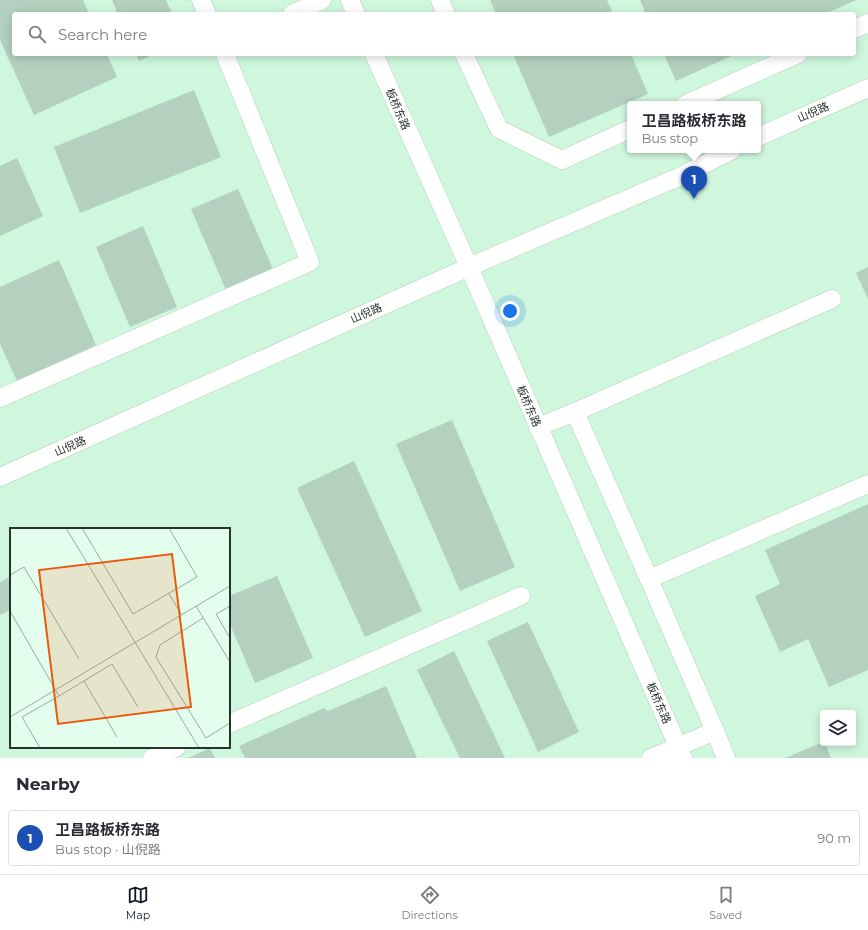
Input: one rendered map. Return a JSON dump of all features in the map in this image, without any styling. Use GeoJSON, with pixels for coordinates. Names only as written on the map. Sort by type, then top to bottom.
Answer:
{"type":"FeatureCollection","features":[{"type":"Feature","properties":{"kind":"street"},"geometry":{"type":"LineString","coordinates":[[201,0],[207,12]]}},
{"type":"Feature","properties":{"kind":"street"},"geometry":{"type":"LineString","coordinates":[[296,12],[322,0]]}},
{"type":"Feature","properties":{"kind":"street"},"geometry":{"type":"LineString","coordinates":[[350,0],[355,12]]}},
{"type":"Feature","properties":{"kind":"street"},"geometry":{"type":"LineString","coordinates":[[440,0],[445,12]]}},
{"type":"Feature","properties":{"kind":"street"},"geometry":{"type":"LineString","coordinates":[[856,28],[868,23]]}},
{"type":"Feature","properties":{"kind":"street"},"geometry":{"type":"LineString","coordinates":[[0,398],[310,262],[226,56]]}},
{"type":"Feature","properties":{"kind":"street","name":"板桥东路"},"geometry":{"type":"LineString","coordinates":[[375,56],[469,267],[680,752]]}},
{"type":"Feature","properties":{"kind":"street"},"geometry":{"type":"LineString","coordinates":[[465,56],[498,129],[562,160],[627,130]]}},
{"type":"Feature","properties":{"kind":"street"},"geometry":{"type":"LineString","coordinates":[[693,101],[794,56]]}},
{"type":"Feature","properties":{"kind":"street","name":"山倪路"},"geometry":{"type":"LineString","coordinates":[[761,136],[868,88]]}},
{"type":"Feature","properties":{"kind":"street","name":"山倪路"},"geometry":{"type":"LineString","coordinates":[[0,477],[469,267],[680,176],[726,153]]}},
{"type":"Feature","properties":{"kind":"street"},"geometry":{"type":"LineString","coordinates":[[538,427],[832,299]]}},
{"type":"Feature","properties":{"kind":"street"},"geometry":{"type":"LineString","coordinates":[[575,412],[726,758]]}},
{"type":"Feature","properties":{"kind":"street"},"geometry":{"type":"LineString","coordinates":[[649,579],[868,484]]}},
{"type":"Feature","properties":{"kind":"street"},"geometry":{"type":"LineString","coordinates":[[230,724],[521,596]]}},
{"type":"Feature","properties":{"kind":"street"},"geometry":{"type":"LineString","coordinates":[[651,758],[680,752],[715,731]]}},
{"type":"Feature","properties":{"kind":"street"},"geometry":{"type":"LineString","coordinates":[[152,758],[175,748]]}},
{"type":"Feature","properties":{"kind":"shaded area"},"geometry":{"type":"Polygon","coordinates":[[[0,0],[868,0],[868,758],[0,758],[0,0]]]}},
{"type":"Feature","properties":{"kind":"building"},"geometry":{"type":"Polygon","coordinates":[[[0,0],[83,0],[88,12],[12,12],[12,56],[108,56],[117,77],[34,115],[0,40],[0,0]]]}},
{"type":"Feature","properties":{"kind":"building"},"geometry":{"type":"Polygon","coordinates":[[[112,0],[166,0],[171,12],[117,12],[112,0]]]}},
{"type":"Feature","properties":{"kind":"building"},"geometry":{"type":"Polygon","coordinates":[[[490,0],[607,0],[612,12],[495,12],[490,0]]]}},
{"type":"Feature","properties":{"kind":"building"},"geometry":{"type":"Polygon","coordinates":[[[640,0],[856,0],[829,12],[645,12],[640,0]]]}},
{"type":"Feature","properties":{"kind":"building"},"geometry":{"type":"Polygon","coordinates":[[[137,56],[150,56],[139,61],[137,56]]]}},
{"type":"Feature","properties":{"kind":"building"},"geometry":{"type":"Polygon","coordinates":[[[514,56],[632,56],[648,94],[632,101],[627,101],[627,103],[549,137],[514,56]]]}},
{"type":"Feature","properties":{"kind":"building"},"geometry":{"type":"Polygon","coordinates":[[[665,56],[732,56],[676,81],[665,56]]]}},
{"type":"Feature","properties":{"kind":"building"},"geometry":{"type":"Polygon","coordinates":[[[194,90],[221,157],[80,213],[54,147],[194,90]]]}},
{"type":"Feature","properties":{"kind":"building"},"geometry":{"type":"Polygon","coordinates":[[[17,158],[43,216],[0,236],[0,166],[17,158]]]}},
{"type":"Feature","properties":{"kind":"building"},"geometry":{"type":"Polygon","coordinates":[[[238,189],[273,269],[226,290],[191,209],[238,189]]]}},
{"type":"Feature","properties":{"kind":"building"},"geometry":{"type":"Polygon","coordinates":[[[143,226],[177,307],[130,327],[96,247],[143,226]]]}},
{"type":"Feature","properties":{"kind":"building"},"geometry":{"type":"Polygon","coordinates":[[[59,260],[96,345],[17,381],[0,344],[0,287],[59,260]]]}},
{"type":"Feature","properties":{"kind":"building"},"geometry":{"type":"Polygon","coordinates":[[[868,267],[868,299],[856,273],[868,267]]]}},
{"type":"Feature","properties":{"kind":"building"},"geometry":{"type":"Polygon","coordinates":[[[452,420],[515,567],[460,591],[396,444],[452,420]]]}},
{"type":"Feature","properties":{"kind":"building"},"geometry":{"type":"Polygon","coordinates":[[[354,461],[422,611],[365,637],[297,488],[354,461]]]}},
{"type":"Feature","properties":{"kind":"building"},"geometry":{"type":"Polygon","coordinates":[[[868,504],[868,670],[829,687],[808,639],[780,652],[755,596],[780,584],[765,550],[868,504]]]}},
{"type":"Feature","properties":{"kind":"building"},"geometry":{"type":"Polygon","coordinates":[[[277,576],[313,658],[255,683],[230,624],[230,596],[277,576]]]}},
{"type":"Feature","properties":{"kind":"building"},"geometry":{"type":"Polygon","coordinates":[[[10,577],[10,610],[0,615],[0,582],[10,577]]]}},
{"type":"Feature","properties":{"kind":"building"},"geometry":{"type":"Polygon","coordinates":[[[528,622],[579,732],[538,752],[487,641],[528,622]]]}},
{"type":"Feature","properties":{"kind":"building"},"geometry":{"type":"Polygon","coordinates":[[[454,651],[505,758],[460,758],[417,670],[454,651]]]}},
{"type":"Feature","properties":{"kind":"building"},"geometry":{"type":"Polygon","coordinates":[[[386,686],[417,758],[245,758],[239,746],[324,708],[328,711],[386,686]]]}},
{"type":"Feature","properties":{"kind":"building"},"geometry":{"type":"Polygon","coordinates":[[[820,743],[820,746],[826,746],[831,758],[785,758],[820,743]]]}},
{"type":"Feature","properties":{"kind":"building"},"geometry":{"type":"Polygon","coordinates":[[[210,748],[215,758],[188,758],[210,748]]]}},
{"type":"Feature","properties":{"kind":"place","name":"卫昌路板桥东路"},"geometry":{"type":"Point","coordinates":[694,199]}}]}
